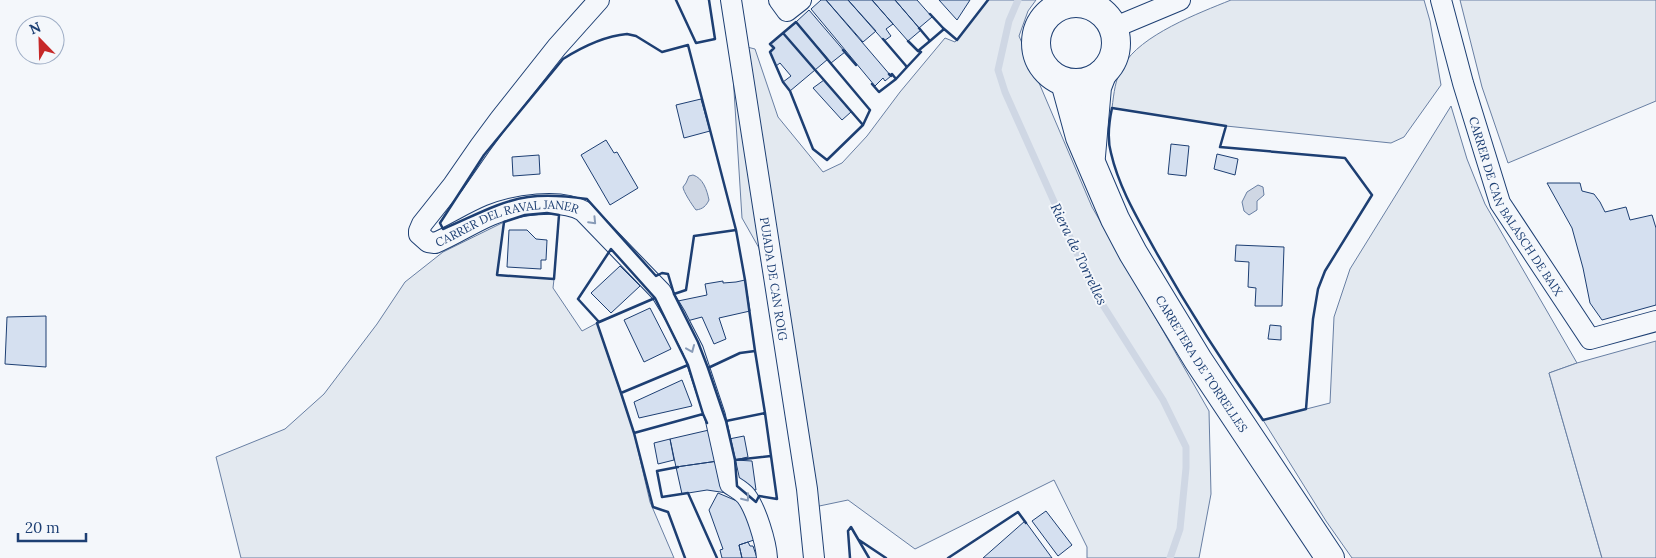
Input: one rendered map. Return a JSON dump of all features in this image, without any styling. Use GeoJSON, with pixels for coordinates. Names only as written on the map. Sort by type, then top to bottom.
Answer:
{"type":"FeatureCollection","features":[{"type":"Feature","properties":{"kind":"main road"},"geometry":{"type":"LineString","coordinates":[[1102,74],[1084,82],[1065,82],[1050,73],[1040,60],[1037,51],[1041,9],[1051,13],[1066,5],[1081,2],[1101,12],[1113,28]]}},
{"type":"Feature","properties":{"kind":"main road","name":"CARRETERA DE TORRELLES"},"geometry":{"type":"LineString","coordinates":[[1090,160],[1097,87],[1116,49],[1113,28]]}},
{"type":"Feature","properties":{"kind":"main road","name":"CARRETERA DE TORRELLES"},"geometry":{"type":"LineString","coordinates":[[1065,82],[1080,137],[1115,219],[1165,307],[1260,455],[1330,558]]}},
{"type":"Feature","properties":{"kind":"street","name":"CARRER DEL RAVAL JANER"},"geometry":{"type":"LineString","coordinates":[[599,0],[557,47],[500,119],[453,186],[422,224],[419,231],[421,237],[428,242],[435,243],[493,214],[520,207],[548,204],[564,205],[575,206],[583,211],[661,292],[676,317],[692,350],[715,416],[730,484],[745,494],[750,501],[760,529],[767,558]]}},
{"type":"Feature","properties":{"kind":"street","name":"PUJADA DE CAN ROIG"},"geometry":{"type":"LineString","coordinates":[[731,0],[807,489],[814,558]]}},
{"type":"Feature","properties":{"kind":"street"},"geometry":{"type":"LineString","coordinates":[[1113,28],[1180,0]]}},
{"type":"Feature","properties":{"kind":"street","name":"CARRER DE CAN BALASCH DE BAIX"},"geometry":{"type":"LineString","coordinates":[[1441,0],[1462,83],[1500,203],[1590,339],[1656,320]]}},
{"type":"Feature","properties":{"kind":"shaded area"},"geometry":{"type":"Polygon","coordinates":[[[988,0],[1036,0],[1028,11],[1019,36],[1092,207],[1209,411],[1211,494],[1199,558],[1087,558],[1087,547],[1054,480],[915,549],[848,500],[805,509],[759,248],[742,218],[731,43],[755,49],[778,117],[823,172],[842,163],[867,136],[900,92],[945,38],[955,42],[988,0]]]}},
{"type":"Feature","properties":{"kind":"shaded area"},"geometry":{"type":"Polygon","coordinates":[[[1231,0],[1424,0],[1430,21],[1441,85],[1404,137],[1391,143],[1226,126],[1112,108],[1115,86],[1120,71],[1131,55],[1143,44],[1171,26],[1231,0]]]}},
{"type":"Feature","properties":{"kind":"shaded area"},"geometry":{"type":"Polygon","coordinates":[[[1460,0],[1656,0],[1656,101],[1508,163],[1482,87],[1460,0]]]}},
{"type":"Feature","properties":{"kind":"shaded area"},"geometry":{"type":"Polygon","coordinates":[[[1451,106],[1467,159],[1485,204],[1577,363],[1549,373],[1602,558],[1352,558],[1326,521],[1263,420],[1330,403],[1334,317],[1350,269],[1451,106]]]}},
{"type":"Feature","properties":{"kind":"shaded area"},"geometry":{"type":"Polygon","coordinates":[[[693,175],[706,188],[709,200],[704,207],[696,210],[683,187],[689,176],[693,175]]]}},
{"type":"Feature","properties":{"kind":"shaded area"},"geometry":{"type":"Polygon","coordinates":[[[1258,185],[1263,187],[1264,195],[1257,201],[1257,210],[1249,215],[1244,211],[1242,202],[1247,192],[1258,185]]]}},
{"type":"Feature","properties":{"kind":"shaded area"},"geometry":{"type":"Polygon","coordinates":[[[504,222],[497,275],[554,279],[553,288],[582,331],[597,323],[634,433],[650,502],[674,558],[241,558],[216,457],[285,429],[324,394],[377,324],[405,282],[443,252],[504,222]]]}},
{"type":"Feature","properties":{"kind":"shaded area"},"geometry":{"type":"Polygon","coordinates":[[[1656,341],[1656,558],[1602,558],[1549,373],[1577,363],[1656,341]]]}},
{"type":"Feature","properties":{"kind":"building"},"geometry":{"type":"Polygon","coordinates":[[[821,0],[826,0],[891,76],[885,81],[883,78],[875,86],[811,9],[821,0]]]}},
{"type":"Feature","properties":{"kind":"building"},"geometry":{"type":"Polygon","coordinates":[[[826,0],[848,0],[876,31],[863,42],[826,0]]]}},
{"type":"Feature","properties":{"kind":"building"},"geometry":{"type":"Polygon","coordinates":[[[848,0],[872,0],[893,24],[886,29],[891,36],[884,41],[848,0]]]}},
{"type":"Feature","properties":{"kind":"building"},"geometry":{"type":"Polygon","coordinates":[[[872,0],[895,0],[921,30],[908,41],[872,0]]]}},
{"type":"Feature","properties":{"kind":"building"},"geometry":{"type":"Polygon","coordinates":[[[895,0],[917,0],[932,17],[919,28],[895,0]]]}},
{"type":"Feature","properties":{"kind":"building"},"geometry":{"type":"Polygon","coordinates":[[[939,0],[970,0],[957,20],[939,0]]]}},
{"type":"Feature","properties":{"kind":"building"},"geometry":{"type":"Polygon","coordinates":[[[809,10],[845,52],[831,63],[796,22],[809,10]]]}},
{"type":"Feature","properties":{"kind":"building"},"geometry":{"type":"Polygon","coordinates":[[[796,22],[828,59],[815,70],[783,33],[796,22]]]}},
{"type":"Feature","properties":{"kind":"building"},"geometry":{"type":"Polygon","coordinates":[[[783,33],[815,70],[790,91],[783,82],[791,76],[780,63],[776,66],[770,52],[774,48],[770,44],[783,33]]]}},
{"type":"Feature","properties":{"kind":"building"},"geometry":{"type":"Polygon","coordinates":[[[824,80],[851,112],[842,120],[813,88],[824,80]]]}},
{"type":"Feature","properties":{"kind":"building"},"geometry":{"type":"Polygon","coordinates":[[[701,99],[710,131],[684,138],[676,105],[701,99]]]}},
{"type":"Feature","properties":{"kind":"building"},"geometry":{"type":"Polygon","coordinates":[[[606,140],[614,153],[617,152],[638,188],[610,205],[581,155],[606,140]]]}},
{"type":"Feature","properties":{"kind":"building"},"geometry":{"type":"Polygon","coordinates":[[[1171,144],[1189,146],[1186,176],[1168,174],[1171,144]]]}},
{"type":"Feature","properties":{"kind":"building"},"geometry":{"type":"Polygon","coordinates":[[[1217,154],[1238,159],[1235,175],[1214,169],[1217,154]]]}},
{"type":"Feature","properties":{"kind":"building"},"geometry":{"type":"Polygon","coordinates":[[[539,155],[540,174],[513,176],[512,157],[539,155]]]}},
{"type":"Feature","properties":{"kind":"building"},"geometry":{"type":"Polygon","coordinates":[[[1547,183],[1580,183],[1582,191],[1594,194],[1605,212],[1626,207],[1630,220],[1652,215],[1656,228],[1656,305],[1602,320],[1590,303],[1572,228],[1547,183]]]}},
{"type":"Feature","properties":{"kind":"building"},"geometry":{"type":"Polygon","coordinates":[[[509,230],[527,230],[536,239],[547,240],[546,260],[541,260],[541,269],[507,267],[509,230]]]}},
{"type":"Feature","properties":{"kind":"building"},"geometry":{"type":"Polygon","coordinates":[[[1236,245],[1284,247],[1282,306],[1255,306],[1256,288],[1248,287],[1249,262],[1235,261],[1236,245]]]}},
{"type":"Feature","properties":{"kind":"building"},"geometry":{"type":"Polygon","coordinates":[[[620,266],[640,286],[611,313],[591,293],[620,266]]]}},
{"type":"Feature","properties":{"kind":"building"},"geometry":{"type":"Polygon","coordinates":[[[745,280],[750,311],[719,318],[726,339],[714,344],[702,317],[687,321],[678,301],[707,295],[705,284],[745,280]]]}},
{"type":"Feature","properties":{"kind":"building"},"geometry":{"type":"Polygon","coordinates":[[[650,308],[671,349],[644,362],[624,320],[650,308]]]}},
{"type":"Feature","properties":{"kind":"building"},"geometry":{"type":"Polygon","coordinates":[[[46,316],[46,367],[5,364],[7,317],[46,316]]]}},
{"type":"Feature","properties":{"kind":"building"},"geometry":{"type":"Polygon","coordinates":[[[1270,325],[1281,326],[1281,340],[1268,339],[1270,325]]]}},
{"type":"Feature","properties":{"kind":"building"},"geometry":{"type":"Polygon","coordinates":[[[682,380],[692,406],[639,418],[634,402],[682,380]]]}},
{"type":"Feature","properties":{"kind":"building"},"geometry":{"type":"Polygon","coordinates":[[[709,430],[718,461],[676,467],[670,439],[709,430]]]}},
{"type":"Feature","properties":{"kind":"building"},"geometry":{"type":"Polygon","coordinates":[[[744,436],[748,457],[735,460],[729,439],[744,436]]]}},
{"type":"Feature","properties":{"kind":"building"},"geometry":{"type":"Polygon","coordinates":[[[670,439],[674,460],[658,464],[654,443],[670,439]]]}},
{"type":"Feature","properties":{"kind":"building"},"geometry":{"type":"Polygon","coordinates":[[[735,460],[752,461],[756,490],[741,489],[735,460]]]}},
{"type":"Feature","properties":{"kind":"building"},"geometry":{"type":"Polygon","coordinates":[[[718,461],[727,493],[707,490],[682,494],[676,467],[718,461]]]}},
{"type":"Feature","properties":{"kind":"building"},"geometry":{"type":"Polygon","coordinates":[[[718,493],[744,504],[757,539],[739,545],[742,558],[722,558],[720,550],[723,549],[709,510],[718,493]]]}},
{"type":"Feature","properties":{"kind":"building"},"geometry":{"type":"Polygon","coordinates":[[[1046,511],[1072,545],[1058,556],[1032,521],[1046,511]]]}},
{"type":"Feature","properties":{"kind":"building"},"geometry":{"type":"Polygon","coordinates":[[[1025,521],[1052,558],[983,558],[1025,521]]]}},
{"type":"Feature","properties":{"kind":"building"},"geometry":{"type":"Polygon","coordinates":[[[748,542],[750,546],[753,546],[757,558],[742,558],[739,545],[748,542]]]}},
{"type":"Feature","properties":{"kind":"waterway","name":"Riera de Torrelles"},"geometry":{"type":"LineString","coordinates":[[1018,0],[1009,21],[998,70],[1005,92],[1094,291],[1163,400],[1186,447],[1186,468],[1180,529],[1170,558]]}},
{"type":"Feature","properties":{"kind":"wall"},"geometry":{"type":"LineString","coordinates":[[676,0],[696,43],[715,39],[709,0]]}},
{"type":"Feature","properties":{"kind":"wall"},"geometry":{"type":"LineString","coordinates":[[943,28],[957,40],[988,0]]}},
{"type":"Feature","properties":{"kind":"wall"},"geometry":{"type":"LineString","coordinates":[[929,40],[944,29],[930,14]]}},
{"type":"Feature","properties":{"kind":"wall"},"geometry":{"type":"LineString","coordinates":[[796,22],[870,110],[863,125],[783,33],[796,22]]}},
{"type":"Feature","properties":{"kind":"wall"},"geometry":{"type":"LineString","coordinates":[[918,51],[930,41],[919,28]]}},
{"type":"Feature","properties":{"kind":"wall"},"geometry":{"type":"LineString","coordinates":[[783,33],[863,125],[827,160],[813,149],[790,91],[783,82],[770,52],[774,48],[770,44],[783,33]]}},
{"type":"Feature","properties":{"kind":"wall"},"geometry":{"type":"LineString","coordinates":[[627,34],[636,36],[662,52],[688,45],[736,230],[694,236],[686,290],[674,294],[668,274],[662,273],[656,276],[587,199],[565,196],[535,196],[517,199],[495,206],[443,229],[440,223],[484,155],[563,59],[594,43],[610,37],[627,34]]}},
{"type":"Feature","properties":{"kind":"wall"},"geometry":{"type":"LineString","coordinates":[[883,39],[907,67],[896,79]]}},
{"type":"Feature","properties":{"kind":"wall"},"geometry":{"type":"LineString","coordinates":[[906,66],[921,52],[908,41]]}},
{"type":"Feature","properties":{"kind":"wall"},"geometry":{"type":"LineString","coordinates":[[843,50],[856,65]]}},
{"type":"Feature","properties":{"kind":"wall"},"geometry":{"type":"LineString","coordinates":[[872,84],[879,92],[896,79],[892,74],[891,76],[889,74]]}},
{"type":"Feature","properties":{"kind":"wall"},"geometry":{"type":"LineString","coordinates":[[1112,108],[1226,126],[1220,147],[1345,158],[1372,195],[1325,271],[1318,289],[1313,319],[1306,409],[1263,420],[1234,379],[1180,294],[1124,191],[1114,166],[1109,142],[1112,108]]}},
{"type":"Feature","properties":{"kind":"wall"},"geometry":{"type":"LineString","coordinates":[[547,213],[559,215],[554,279],[497,275],[504,222],[525,215],[547,213]]}},
{"type":"Feature","properties":{"kind":"wall"},"geometry":{"type":"LineString","coordinates":[[736,230],[755,351],[740,353],[708,368],[698,342],[674,294],[686,290],[694,236],[736,230]]}},
{"type":"Feature","properties":{"kind":"wall"},"geometry":{"type":"LineString","coordinates":[[611,249],[655,298],[599,322],[578,299],[611,249]]}},
{"type":"Feature","properties":{"kind":"wall"},"geometry":{"type":"LineString","coordinates":[[655,298],[688,365],[621,393],[597,323],[655,298]]}},
{"type":"Feature","properties":{"kind":"wall"},"geometry":{"type":"LineString","coordinates":[[755,351],[765,413],[726,421],[708,368],[740,353],[755,351]]}},
{"type":"Feature","properties":{"kind":"wall"},"geometry":{"type":"LineString","coordinates":[[688,365],[703,414],[634,433],[621,393],[688,365]]}},
{"type":"Feature","properties":{"kind":"wall"},"geometry":{"type":"LineString","coordinates":[[765,413],[771,456],[735,460],[726,421],[765,413]]}},
{"type":"Feature","properties":{"kind":"wall"},"geometry":{"type":"LineString","coordinates":[[685,558],[668,512],[653,507],[634,433],[703,414],[707,423]]}},
{"type":"Feature","properties":{"kind":"wall"},"geometry":{"type":"LineString","coordinates":[[771,456],[777,499],[759,496],[756,502],[737,486],[735,460],[771,456]]}},
{"type":"Feature","properties":{"kind":"wall"},"geometry":{"type":"LineString","coordinates":[[678,467],[657,471],[662,497],[688,493],[717,558]]}},
{"type":"Feature","properties":{"kind":"wall"},"geometry":{"type":"LineString","coordinates":[[948,558],[1018,512],[1026,523]]}},
{"type":"Feature","properties":{"kind":"wall"},"geometry":{"type":"LineString","coordinates":[[850,558],[848,531],[851,527],[869,558]]}},
{"type":"Feature","properties":{"kind":"wall"},"geometry":{"type":"LineString","coordinates":[[859,540],[886,558]]}}]}
